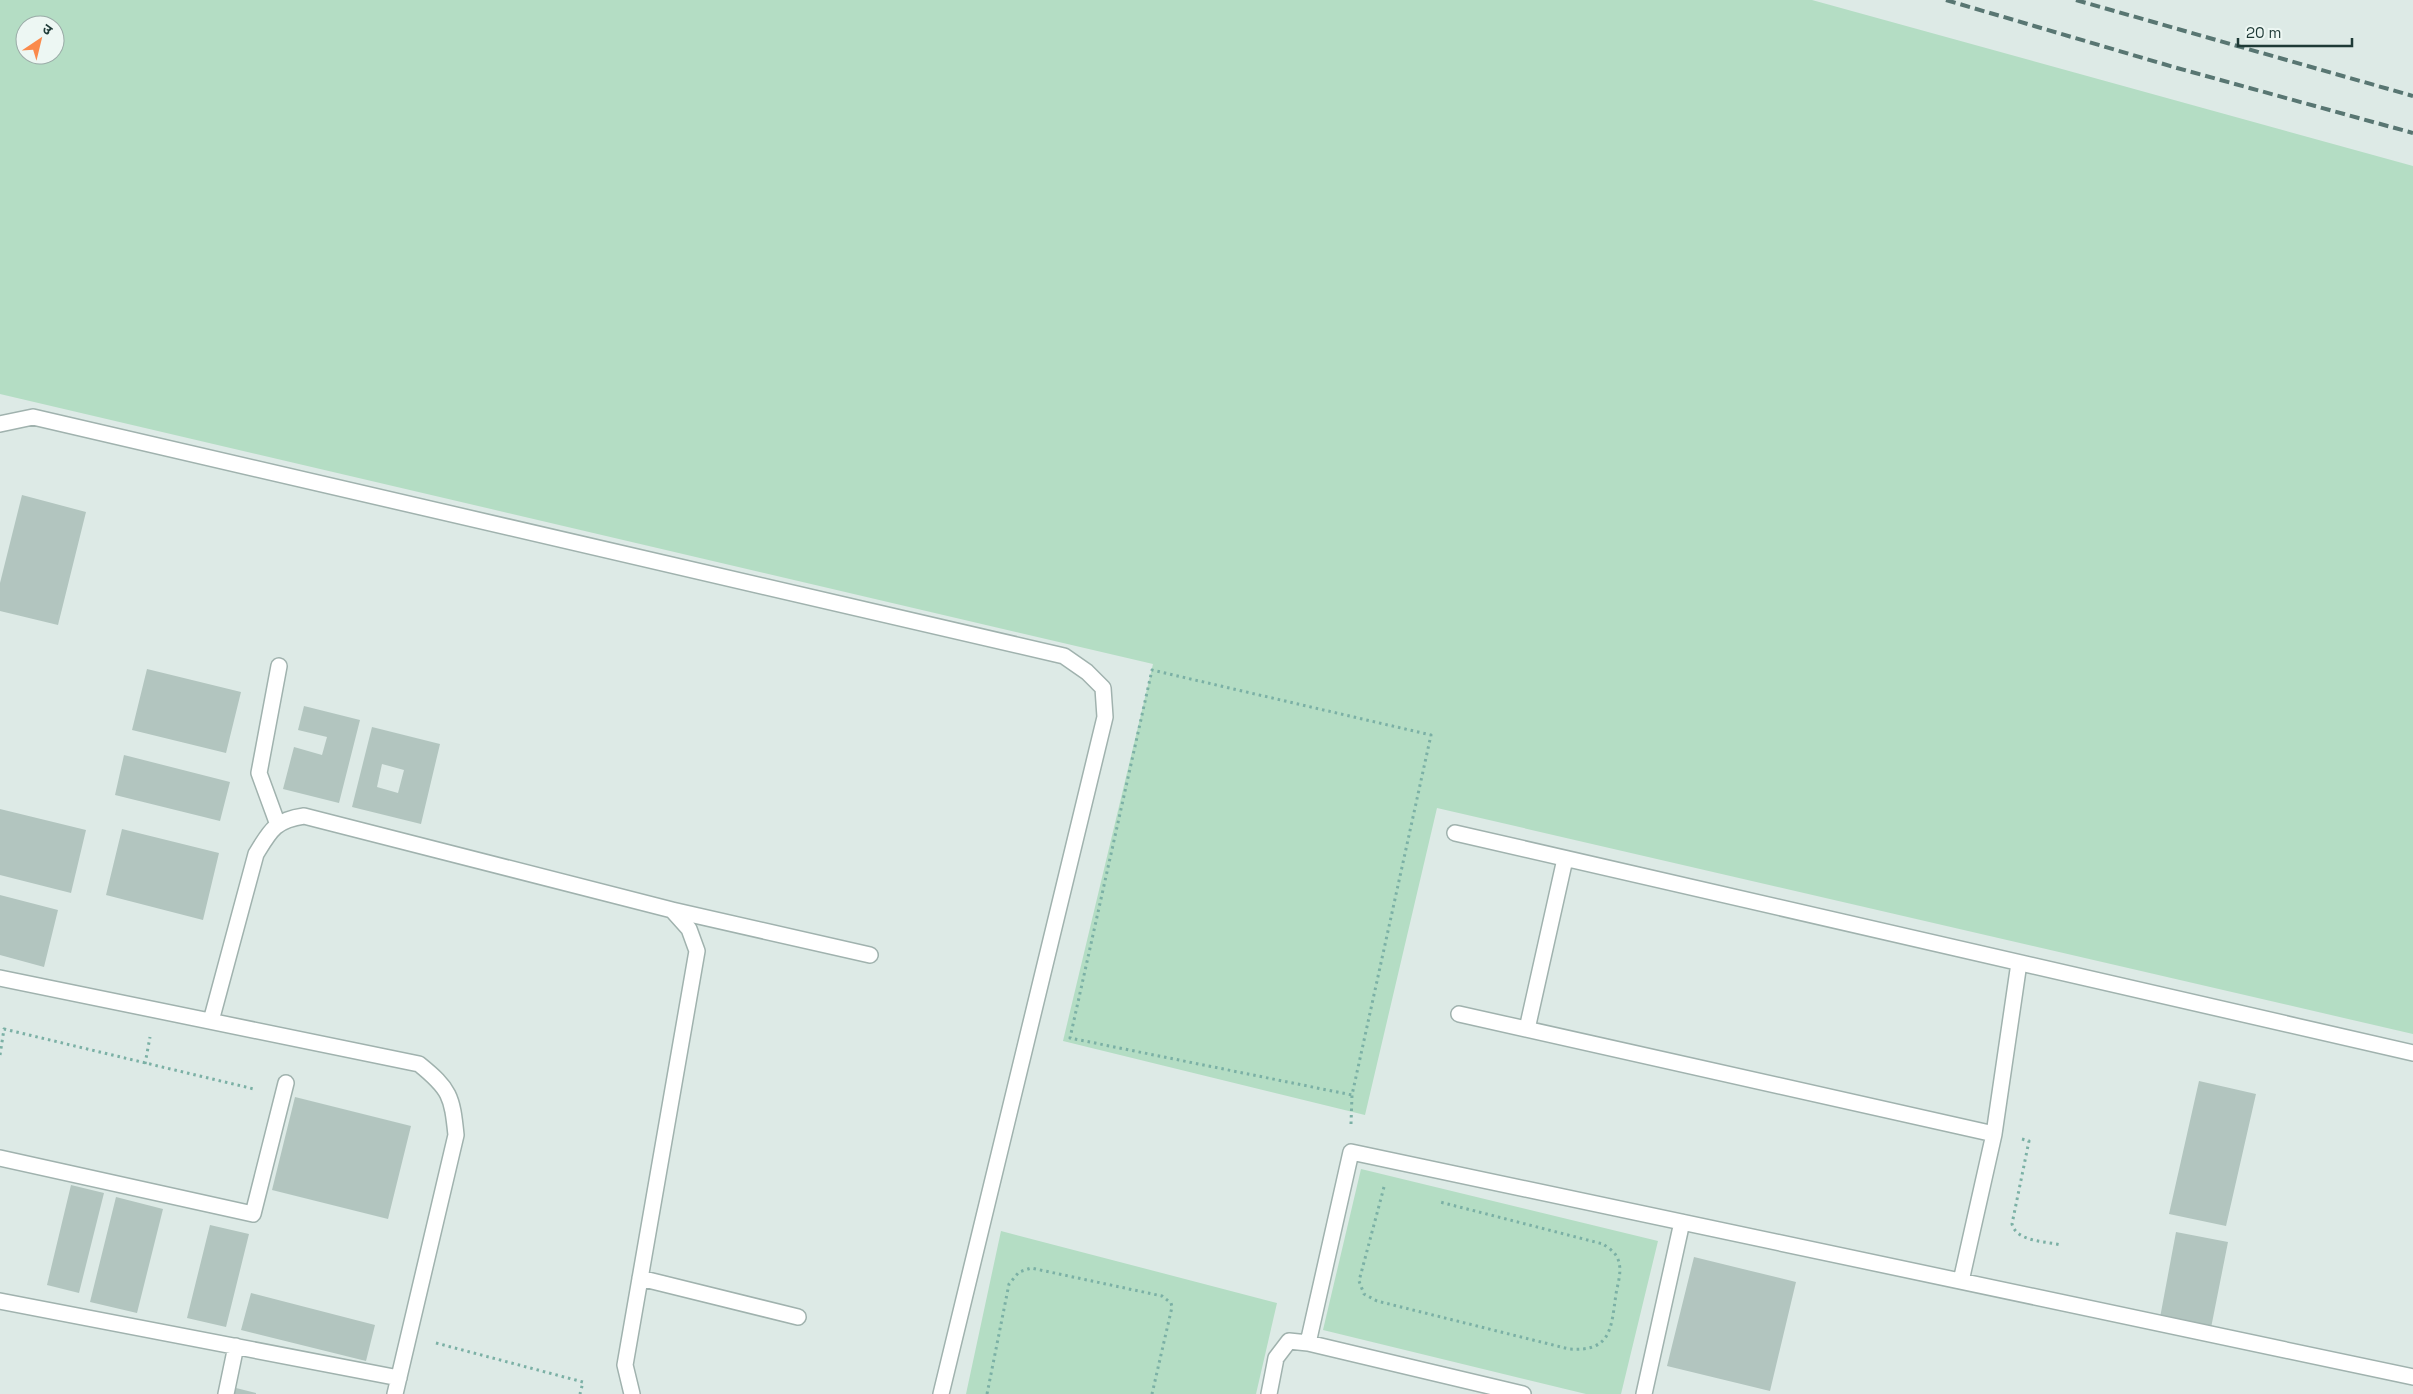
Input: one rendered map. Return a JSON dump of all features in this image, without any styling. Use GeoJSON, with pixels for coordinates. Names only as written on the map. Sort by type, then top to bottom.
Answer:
{"type":"FeatureCollection","features":[{"type":"Feature","properties":{"kind":"street"},"geometry":{"type":"LineString","coordinates":[[0,424],[33,417],[1064,656],[1087,672],[1102,688],[1104,717],[941,1394]]}},
{"type":"Feature","properties":{"kind":"street"},"geometry":{"type":"LineString","coordinates":[[278,825],[259,773],[279,666]]}},
{"type":"Feature","properties":{"kind":"street"},"geometry":{"type":"LineString","coordinates":[[211,1021],[256,854],[271,830],[286,819],[304,816],[672,910],[870,955]]}},
{"type":"Feature","properties":{"kind":"street"},"geometry":{"type":"LineString","coordinates":[[1455,833],[2413,1053]]}},
{"type":"Feature","properties":{"kind":"street"},"geometry":{"type":"LineString","coordinates":[[1527,1029],[1565,859]]}},
{"type":"Feature","properties":{"kind":"street"},"geometry":{"type":"LineString","coordinates":[[632,1394],[628,1387],[625,1365],[697,951],[689,928],[672,910]]}},
{"type":"Feature","properties":{"kind":"street"},"geometry":{"type":"LineString","coordinates":[[1961,1281],[1994,1134],[2019,963]]}},
{"type":"Feature","properties":{"kind":"street"},"geometry":{"type":"LineString","coordinates":[[0,978],[419,1064],[445,1088],[452,1104],[456,1135],[395,1394]]}},
{"type":"Feature","properties":{"kind":"street"},"geometry":{"type":"LineString","coordinates":[[1459,1014],[1994,1134]]}},
{"type":"Feature","properties":{"kind":"street"},"geometry":{"type":"LineString","coordinates":[[0,1158],[254,1214],[286,1083]]}},
{"type":"Feature","properties":{"kind":"street"},"geometry":{"type":"LineString","coordinates":[[1308,1343],[1351,1152],[2413,1377]]}},
{"type":"Feature","properties":{"kind":"street"},"geometry":{"type":"LineString","coordinates":[[1644,1394],[1682,1222]]}},
{"type":"Feature","properties":{"kind":"street"},"geometry":{"type":"LineString","coordinates":[[640,1278],[798,1317]]}},
{"type":"Feature","properties":{"kind":"street"},"geometry":{"type":"LineString","coordinates":[[0,1301],[399,1378]]}},
{"type":"Feature","properties":{"kind":"street"},"geometry":{"type":"LineString","coordinates":[[1269,1394],[1276,1358],[1289,1341],[1308,1343],[1523,1394]]}},
{"type":"Feature","properties":{"kind":"street"},"geometry":{"type":"LineString","coordinates":[[226,1394],[236,1346]]}},
{"type":"Feature","properties":{"kind":"path"},"geometry":{"type":"LineString","coordinates":[[1152,670],[1431,734],[1352,1095],[1070,1038],[1152,670]]}},
{"type":"Feature","properties":{"kind":"path"},"geometry":{"type":"LineString","coordinates":[[0,1055],[4,1029],[255,1088],[253,1097]]}},
{"type":"Feature","properties":{"kind":"path"},"geometry":{"type":"LineString","coordinates":[[2029,1140],[2012,1224],[2014,1230],[2020,1236],[2062,1245]]}},
{"type":"Feature","properties":{"kind":"path"},"geometry":{"type":"LineString","coordinates":[[1345,1177],[1393,1190]]}},
{"type":"Feature","properties":{"kind":"path"},"geometry":{"type":"LineString","coordinates":[[1384,1187],[1359,1281],[1364,1294],[1377,1301],[1569,1349],[1587,1350],[1600,1343],[1610,1332],[1621,1268],[1616,1254],[1603,1244],[1432,1200]]}},
{"type":"Feature","properties":{"kind":"path"},"geometry":{"type":"LineString","coordinates":[[988,1394],[1009,1284],[1019,1272],[1030,1268],[1162,1296],[1171,1303],[1172,1308],[1152,1394]]}},
{"type":"Feature","properties":{"kind":"path"},"geometry":{"type":"LineString","coordinates":[[408,1336],[583,1382],[580,1394]]}},
{"type":"Feature","properties":{"kind":"green space"},"geometry":{"type":"Polygon","coordinates":[[[0,0],[1812,0],[2413,166],[2413,1034],[1437,808],[1365,1115],[1063,1041],[1153,664],[0,394],[0,0]]]}},
{"type":"Feature","properties":{"kind":"green space"},"geometry":{"type":"Polygon","coordinates":[[[1361,1169],[1658,1241],[1621,1394],[1586,1394],[1323,1330],[1361,1169]]]}},
{"type":"Feature","properties":{"kind":"green space"},"geometry":{"type":"Polygon","coordinates":[[[1001,1231],[1277,1303],[1256,1394],[966,1394],[1001,1231]]]}},
{"type":"Feature","properties":{"kind":"building"},"geometry":{"type":"Polygon","coordinates":[[[22,495],[86,512],[58,625],[0,611],[0,583],[22,495]]]}},
{"type":"Feature","properties":{"kind":"building"},"geometry":{"type":"Polygon","coordinates":[[[147,669],[241,692],[226,753],[132,730],[147,669]]]}},
{"type":"Feature","properties":{"kind":"building"},"geometry":{"type":"Polygon","coordinates":[[[304,706],[360,720],[339,803],[283,789],[294,747],[322,755],[327,737],[298,730],[304,706]]]}},
{"type":"Feature","properties":{"kind":"building"},"geometry":{"type":"Polygon","coordinates":[[[372,727],[440,744],[421,824],[352,807],[372,727]],[[382,764],[377,787],[398,793],[404,770],[382,764]]]}},
{"type":"Feature","properties":{"kind":"building"},"geometry":{"type":"Polygon","coordinates":[[[124,755],[230,782],[220,821],[115,795],[124,755]]]}},
{"type":"Feature","properties":{"kind":"building"},"geometry":{"type":"Polygon","coordinates":[[[0,809],[86,830],[71,893],[0,875],[0,809]]]}},
{"type":"Feature","properties":{"kind":"building"},"geometry":{"type":"Polygon","coordinates":[[[122,829],[219,853],[203,920],[106,895],[122,829]]]}},
{"type":"Feature","properties":{"kind":"building"},"geometry":{"type":"Polygon","coordinates":[[[0,895],[58,910],[44,967],[0,955],[0,895]]]}},
{"type":"Feature","properties":{"kind":"building"},"geometry":{"type":"Polygon","coordinates":[[[2199,1081],[2256,1094],[2226,1226],[2169,1214],[2199,1081]]]}},
{"type":"Feature","properties":{"kind":"building"},"geometry":{"type":"Polygon","coordinates":[[[295,1097],[411,1126],[388,1219],[272,1190],[295,1097]]]}},
{"type":"Feature","properties":{"kind":"building"},"geometry":{"type":"Polygon","coordinates":[[[71,1185],[104,1193],[79,1293],[47,1285],[71,1185]]]}},
{"type":"Feature","properties":{"kind":"building"},"geometry":{"type":"Polygon","coordinates":[[[116,1197],[163,1209],[137,1313],[90,1302],[116,1197]]]}},
{"type":"Feature","properties":{"kind":"building"},"geometry":{"type":"Polygon","coordinates":[[[210,1225],[249,1234],[226,1327],[187,1318],[210,1225]]]}},
{"type":"Feature","properties":{"kind":"building"},"geometry":{"type":"Polygon","coordinates":[[[2176,1232],[2228,1242],[2210,1333],[2159,1323],[2176,1232]]]}},
{"type":"Feature","properties":{"kind":"building"},"geometry":{"type":"Polygon","coordinates":[[[1694,1257],[1796,1282],[1770,1391],[1667,1366],[1694,1257]]]}},
{"type":"Feature","properties":{"kind":"building"},"geometry":{"type":"Polygon","coordinates":[[[251,1293],[375,1325],[366,1361],[241,1330],[251,1293]]]}},
{"type":"Feature","properties":{"kind":"building"},"geometry":{"type":"Polygon","coordinates":[[[236,1388],[256,1393],[256,1394],[234,1394],[236,1388]]]}},
{"type":"Feature","properties":{"kind":"railway"},"geometry":{"type":"LineString","coordinates":[[1946,0],[2177,68],[2413,133]]}},
{"type":"Feature","properties":{"kind":"railway"},"geometry":{"type":"LineString","coordinates":[[2076,0],[2413,96]]}}]}
